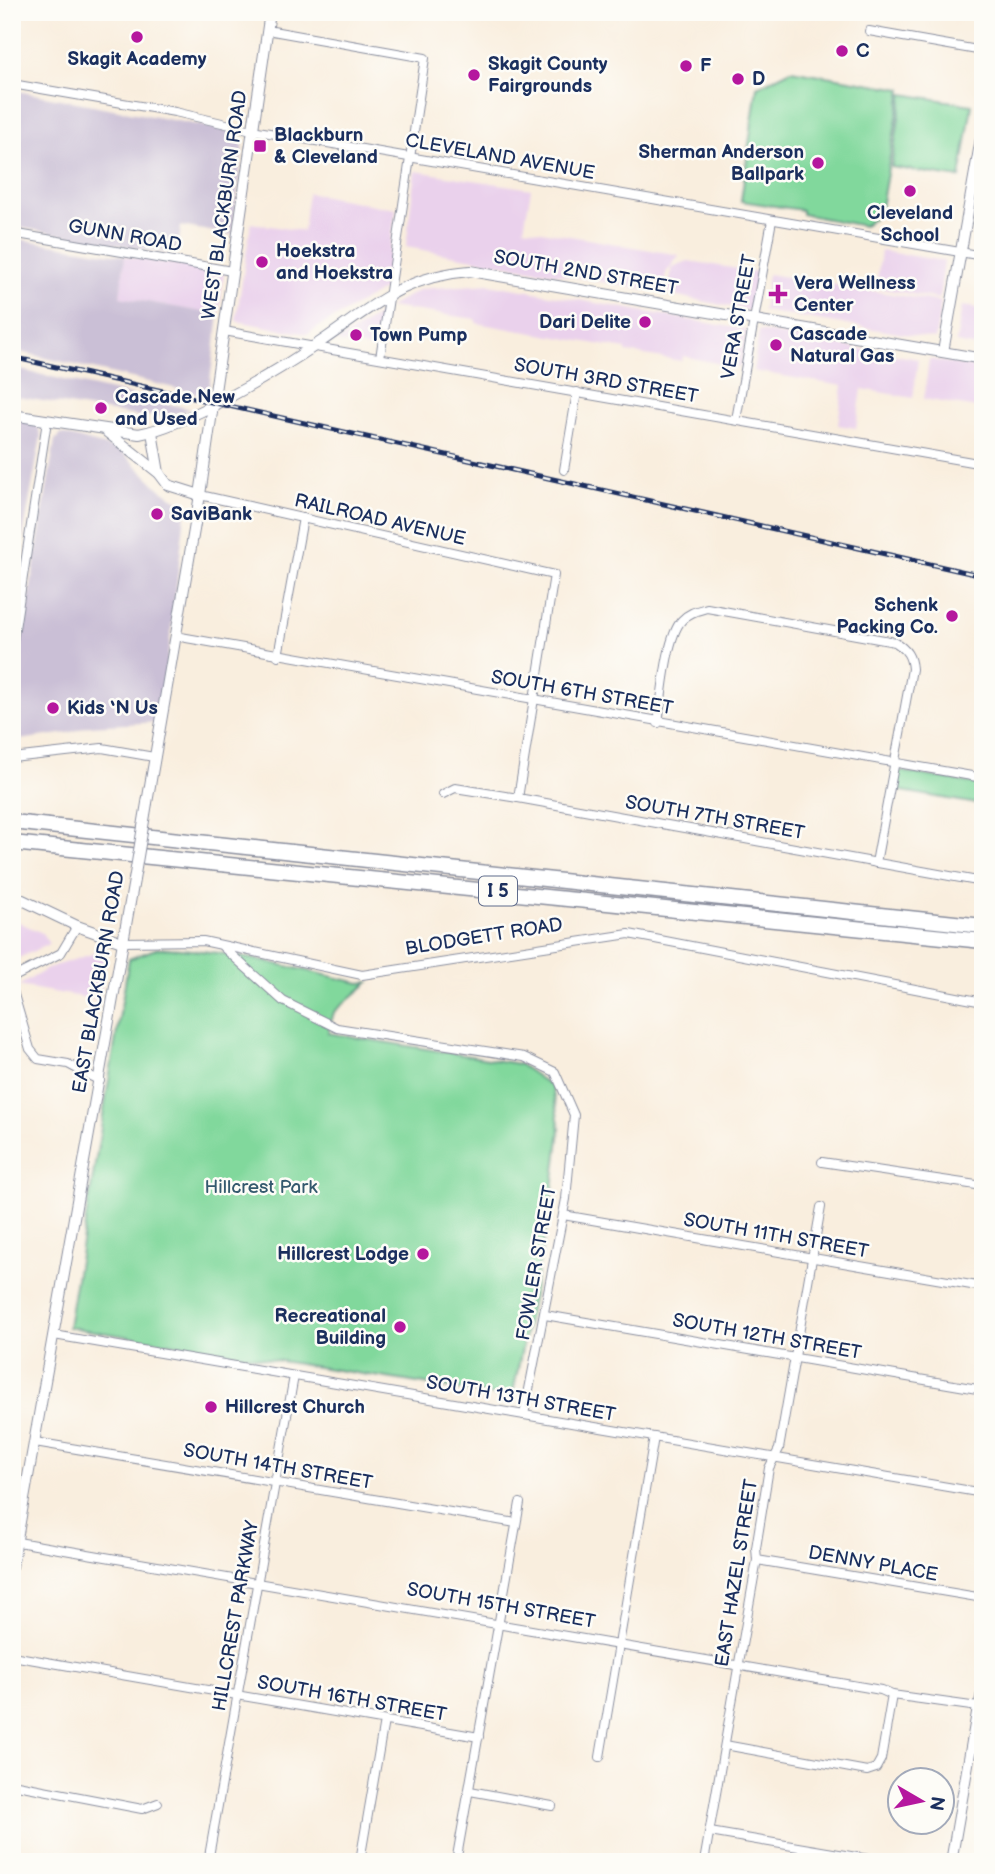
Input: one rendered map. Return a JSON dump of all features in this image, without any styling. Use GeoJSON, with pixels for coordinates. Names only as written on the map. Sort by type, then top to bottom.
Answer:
{"type":"FeatureCollection","features":[{"type":"Feature","properties":{"kind":"highway","name":"I 5"},"geometry":{"type":"LineString","coordinates":[[12,822],[983,925]]}},
{"type":"Feature","properties":{"kind":"highway","name":"I 5"},"geometry":{"type":"LineString","coordinates":[[12,843],[983,940]]}},
{"type":"Feature","properties":{"kind":"street","name":"WEST BLACKBURN ROAD"},"geometry":{"type":"LineString","coordinates":[[214,403],[270,12]]}},
{"type":"Feature","properties":{"kind":"street"},"geometry":{"type":"LineString","coordinates":[[267,30],[425,58],[412,158],[387,296],[380,359]]}},
{"type":"Feature","properties":{"kind":"street"},"geometry":{"type":"LineString","coordinates":[[869,31],[983,51]]}},
{"type":"Feature","properties":{"kind":"street","name":"CLEVELAND AVENUE"},"geometry":{"type":"LineString","coordinates":[[12,84],[188,115],[253,130],[983,256]]}},
{"type":"Feature","properties":{"kind":"street"},"geometry":{"type":"LineString","coordinates":[[943,352],[960,252],[981,154],[983,127]]}},
{"type":"Feature","properties":{"kind":"street","name":"VERA STREET"},"geometry":{"type":"LineString","coordinates":[[736,419],[772,220]]}},
{"type":"Feature","properties":{"kind":"street","name":"GUNN ROAD"},"geometry":{"type":"LineString","coordinates":[[12,233],[232,271]]}},
{"type":"Feature","properties":{"kind":"street","name":"SOUTH 2ND STREET"},"geometry":{"type":"LineString","coordinates":[[152,432],[182,421],[311,348],[412,281],[438,273],[470,271],[983,359]]}},
{"type":"Feature","properties":{"kind":"street","name":"SOUTH 3RD STREET"},"geometry":{"type":"LineString","coordinates":[[224,331],[983,464]]}},
{"type":"Feature","properties":{"kind":"street"},"geometry":{"type":"LineString","coordinates":[[564,470],[577,392]]}},
{"type":"Feature","properties":{"kind":"street","name":"EAST BLACKBURN ROAD"},"geometry":{"type":"LineString","coordinates":[[12,1567],[135,880],[214,403]]}},
{"type":"Feature","properties":{"kind":"street"},"geometry":{"type":"LineString","coordinates":[[12,415],[139,434],[152,432],[159,473]]}},
{"type":"Feature","properties":{"kind":"street"},"geometry":{"type":"LineString","coordinates":[[12,648],[47,421]]}},
{"type":"Feature","properties":{"kind":"street"},"geometry":{"type":"LineString","coordinates":[[104,429],[159,473],[168,485],[200,495]]}},
{"type":"Feature","properties":{"kind":"street","name":"RAILROAD AVENUE"},"geometry":{"type":"LineString","coordinates":[[200,495],[554,575],[534,700]]}},
{"type":"Feature","properties":{"kind":"street"},"geometry":{"type":"LineString","coordinates":[[278,656],[303,518]]}},
{"type":"Feature","properties":{"kind":"street"},"geometry":{"type":"LineString","coordinates":[[658,723],[671,647],[681,621],[692,612],[707,608],[895,642],[905,648],[911,658],[912,669],[876,863]]}},
{"type":"Feature","properties":{"kind":"street","name":"SOUTH 6TH STREET"},"geometry":{"type":"LineString","coordinates":[[175,636],[983,778]]}},
{"type":"Feature","properties":{"kind":"street"},"geometry":{"type":"LineString","coordinates":[[517,798],[534,700]]}},
{"type":"Feature","properties":{"kind":"street"},"geometry":{"type":"LineString","coordinates":[[12,758],[102,748],[154,757]]}},
{"type":"Feature","properties":{"kind":"street","name":"SOUTH 7TH STREET"},"geometry":{"type":"LineString","coordinates":[[443,794],[454,788],[517,798],[983,882]]}},
{"type":"Feature","properties":{"kind":"street","name":"BLODGETT ROAD"},"geometry":{"type":"LineString","coordinates":[[12,895],[77,926],[122,942],[203,941],[362,975],[629,934],[983,1002]]}},
{"type":"Feature","properties":{"kind":"street"},"geometry":{"type":"LineString","coordinates":[[12,978],[61,953],[77,926]]}},
{"type":"Feature","properties":{"kind":"street","name":"FOWLER STREET"},"geometry":{"type":"LineString","coordinates":[[221,945],[283,1000],[337,1028],[524,1057],[555,1072],[574,1115],[563,1215],[524,1415]]}},
{"type":"Feature","properties":{"kind":"street"},"geometry":{"type":"LineString","coordinates":[[12,988],[30,1049],[38,1059],[68,1064],[100,1081]]}},
{"type":"Feature","properties":{"kind":"street"},"geometry":{"type":"LineString","coordinates":[[822,1162],[983,1186]]}},
{"type":"Feature","properties":{"kind":"street","name":"EAST HAZEL STREET"},"geometry":{"type":"LineString","coordinates":[[704,1862],[757,1560],[756,1548],[769,1468],[779,1449],[821,1207]]}},
{"type":"Feature","properties":{"kind":"street","name":"SOUTH 11TH STREET"},"geometry":{"type":"LineString","coordinates":[[563,1215],[983,1287]]}},
{"type":"Feature","properties":{"kind":"street","name":"SOUTH 12TH STREET"},"geometry":{"type":"LineString","coordinates":[[545,1315],[983,1390]]}},
{"type":"Feature","properties":{"kind":"street","name":"SOUTH 13TH STREET"},"geometry":{"type":"LineString","coordinates":[[54,1335],[983,1493]]}},
{"type":"Feature","properties":{"kind":"street","name":"HILLCREST PARKWAY"},"geometry":{"type":"LineString","coordinates":[[208,1862],[294,1376]]}},
{"type":"Feature","properties":{"kind":"street"},"geometry":{"type":"LineString","coordinates":[[600,1757],[654,1437]]}},
{"type":"Feature","properties":{"kind":"street","name":"SOUTH 14TH STREET"},"geometry":{"type":"LineString","coordinates":[[35,1442],[516,1523]]}},
{"type":"Feature","properties":{"kind":"street"},"geometry":{"type":"LineString","coordinates":[[456,1862],[520,1503]]}},
{"type":"Feature","properties":{"kind":"street","name":"SOUTH 15TH STREET"},"geometry":{"type":"LineString","coordinates":[[15,1541],[739,1665],[881,1690],[892,1695],[981,1708]]}},
{"type":"Feature","properties":{"kind":"street","name":"DENNY PLACE"},"geometry":{"type":"LineString","coordinates":[[757,1560],[983,1598]]}},
{"type":"Feature","properties":{"kind":"street","name":"SOUTH 16TH STREET"},"geometry":{"type":"LineString","coordinates":[[12,1657],[479,1738]]}},
{"type":"Feature","properties":{"kind":"street"},"geometry":{"type":"LineString","coordinates":[[951,1862],[981,1708],[983,1684]]}},
{"type":"Feature","properties":{"kind":"street"},"geometry":{"type":"LineString","coordinates":[[725,1745],[867,1771],[876,1768],[881,1759],[892,1695]]}},
{"type":"Feature","properties":{"kind":"street"},"geometry":{"type":"LineString","coordinates":[[361,1855],[384,1721]]}},
{"type":"Feature","properties":{"kind":"street"},"geometry":{"type":"LineString","coordinates":[[12,1784],[142,1809],[158,1803]]}},
{"type":"Feature","properties":{"kind":"street"},"geometry":{"type":"LineString","coordinates":[[470,1791],[552,1806]]}},
{"type":"Feature","properties":{"kind":"street"},"geometry":{"type":"LineString","coordinates":[[709,1832],[886,1862]]}},
{"type":"Feature","properties":{"kind":"shaded area"},"geometry":{"type":"Polygon","coordinates":[[[12,90],[236,132],[243,145],[232,235],[181,226],[177,255],[12,226],[12,90]]]}},
{"type":"Feature","properties":{"kind":"shaded area"},"geometry":{"type":"Polygon","coordinates":[[[415,171],[531,189],[524,228],[679,255],[666,273],[663,293],[406,247],[415,171]]]}},
{"type":"Feature","properties":{"kind":"shaded area"},"geometry":{"type":"Polygon","coordinates":[[[308,193],[396,209],[384,289],[307,334],[236,321],[251,223],[303,231],[308,193]]]}},
{"type":"Feature","properties":{"kind":"shaded area"},"geometry":{"type":"Polygon","coordinates":[[[12,238],[125,256],[120,297],[219,315],[208,396],[12,350],[12,238]]]}},
{"type":"Feature","properties":{"kind":"shaded area"},"geometry":{"type":"Polygon","coordinates":[[[881,251],[944,261],[939,299],[876,288],[881,251]]]}},
{"type":"Feature","properties":{"kind":"shaded area"},"geometry":{"type":"Polygon","coordinates":[[[125,256],[224,272],[219,315],[120,297],[125,256]]]}},
{"type":"Feature","properties":{"kind":"shaded area"},"geometry":{"type":"Polygon","coordinates":[[[688,261],[757,272],[751,311],[668,294],[672,268],[688,261]]]}},
{"type":"Feature","properties":{"kind":"shaded area"},"geometry":{"type":"Polygon","coordinates":[[[768,274],[941,302],[935,339],[763,311],[768,274]]]}},
{"type":"Feature","properties":{"kind":"shaded area"},"geometry":{"type":"Polygon","coordinates":[[[489,284],[747,330],[740,368],[683,356],[682,361],[626,352],[626,349],[476,323],[476,319],[389,307],[421,289],[489,284]]]}},
{"type":"Feature","properties":{"kind":"shaded area"},"geometry":{"type":"Polygon","coordinates":[[[962,306],[983,309],[983,348],[956,343],[962,306]]]}},
{"type":"Feature","properties":{"kind":"shaded area"},"geometry":{"type":"Polygon","coordinates":[[[381,314],[375,349],[336,342],[381,314]]]}},
{"type":"Feature","properties":{"kind":"shaded area"},"geometry":{"type":"Polygon","coordinates":[[[759,331],[918,359],[913,398],[862,389],[856,428],[838,425],[843,386],[753,371],[759,331]]]}},
{"type":"Feature","properties":{"kind":"shaded area"},"geometry":{"type":"Polygon","coordinates":[[[929,359],[983,369],[983,409],[924,399],[929,359]]]}},
{"type":"Feature","properties":{"kind":"shaded area"},"geometry":{"type":"Polygon","coordinates":[[[12,368],[191,409],[166,416],[137,416],[12,396],[12,368]]]}},
{"type":"Feature","properties":{"kind":"shaded area"},"geometry":{"type":"Polygon","coordinates":[[[12,419],[29,421],[38,427],[41,436],[12,598],[12,419]]]}},
{"type":"Feature","properties":{"kind":"shaded area"},"geometry":{"type":"Polygon","coordinates":[[[62,434],[120,450],[160,489],[181,503],[185,514],[160,722],[89,726],[68,733],[12,741],[12,701],[55,440],[62,434]]]}},
{"type":"Feature","properties":{"kind":"shaded area"},"geometry":{"type":"Polygon","coordinates":[[[12,919],[42,933],[49,944],[12,961],[12,919]]]}},
{"type":"Feature","properties":{"kind":"shaded area"},"geometry":{"type":"Polygon","coordinates":[[[108,949],[99,1000],[18,986],[51,967],[108,949]]]}},
{"type":"Feature","properties":{"kind":"green space","name":"Sherman Anderson Ballpark"},"geometry":{"type":"Polygon","coordinates":[[[791,70],[902,89],[880,213],[864,226],[802,214],[802,210],[741,201],[757,87],[791,70]]]}},
{"type":"Feature","properties":{"kind":"green space"},"geometry":{"type":"Polygon","coordinates":[[[903,94],[972,105],[960,178],[891,167],[903,94]]]}},
{"type":"Feature","properties":{"kind":"green space"},"geometry":{"type":"Polygon","coordinates":[[[899,771],[983,785],[983,805],[896,790],[899,771]]]}},
{"type":"Feature","properties":{"kind":"green space","name":"Hillcrest Park"},"geometry":{"type":"Polygon","coordinates":[[[158,948],[235,956],[360,983],[369,982],[334,1012],[328,1033],[519,1064],[552,1087],[560,1129],[551,1205],[512,1398],[68,1327],[129,959],[158,948]]]}},
{"type":"Feature","properties":{"kind":"railway"},"geometry":{"type":"LineString","coordinates":[[12,357],[983,576]]}},
{"type":"Feature","properties":{"kind":"place","name":"Skagit Academy"},"geometry":{"type":"Point","coordinates":[137,37]}},
{"type":"Feature","properties":{"kind":"place","name":"C"},"geometry":{"type":"Point","coordinates":[842,51]}},
{"type":"Feature","properties":{"kind":"place","name":"F"},"geometry":{"type":"Point","coordinates":[686,66]}},
{"type":"Feature","properties":{"kind":"place","name":"Skagit County Fairgrounds"},"geometry":{"type":"Point","coordinates":[474,75]}},
{"type":"Feature","properties":{"kind":"place","name":"D"},"geometry":{"type":"Point","coordinates":[738,79]}},
{"type":"Feature","properties":{"kind":"place","name":"Blackburn & Cleveland"},"geometry":{"type":"Point","coordinates":[260,146]}},
{"type":"Feature","properties":{"kind":"place","name":"Sherman Anderson Ballpark"},"geometry":{"type":"Point","coordinates":[818,163]}},
{"type":"Feature","properties":{"kind":"place","name":"Cleveland School"},"geometry":{"type":"Point","coordinates":[910,191]}},
{"type":"Feature","properties":{"kind":"place","name":"Hoekstra and Hoekstra"},"geometry":{"type":"Point","coordinates":[262,262]}},
{"type":"Feature","properties":{"kind":"place","name":"Vera Wellness Center"},"geometry":{"type":"Point","coordinates":[778,294]}},
{"type":"Feature","properties":{"kind":"place","name":"Dari Delite"},"geometry":{"type":"Point","coordinates":[645,322]}},
{"type":"Feature","properties":{"kind":"place","name":"Town Pump"},"geometry":{"type":"Point","coordinates":[356,335]}},
{"type":"Feature","properties":{"kind":"place","name":"Cascade Natural Gas"},"geometry":{"type":"Point","coordinates":[776,345]}},
{"type":"Feature","properties":{"kind":"place","name":"Cascade New and Used"},"geometry":{"type":"Point","coordinates":[101,408]}},
{"type":"Feature","properties":{"kind":"place","name":"SaviBank"},"geometry":{"type":"Point","coordinates":[157,514]}},
{"type":"Feature","properties":{"kind":"place","name":"Schenk Packing Co."},"geometry":{"type":"Point","coordinates":[952,616]}},
{"type":"Feature","properties":{"kind":"place","name":"Kids ‘N Us"},"geometry":{"type":"Point","coordinates":[53,708]}},
{"type":"Feature","properties":{"kind":"place","name":"Hillcrest Lodge"},"geometry":{"type":"Point","coordinates":[423,1254]}},
{"type":"Feature","properties":{"kind":"place","name":"Recreational Building"},"geometry":{"type":"Point","coordinates":[400,1327]}},
{"type":"Feature","properties":{"kind":"place","name":"Hillcrest Church"},"geometry":{"type":"Point","coordinates":[211,1407]}}]}
